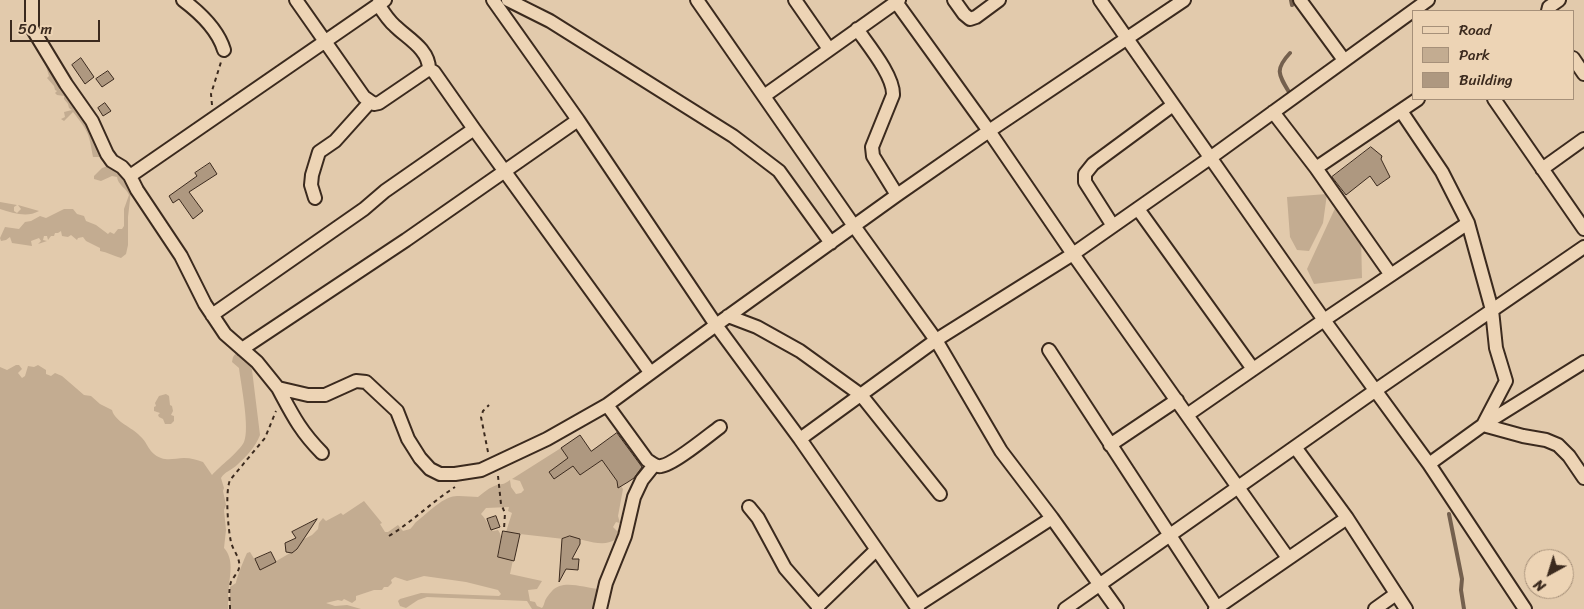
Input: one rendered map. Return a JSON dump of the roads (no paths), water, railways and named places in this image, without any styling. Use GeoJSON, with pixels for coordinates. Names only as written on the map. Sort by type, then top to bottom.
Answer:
{"type":"FeatureCollection","features":[{"type":"Feature","properties":{"kind":"street"},"geometry":{"type":"LineString","coordinates":[[32,0],[32,28],[66,84],[92,121],[107,154],[112,161],[122,167],[130,176],[137,190],[181,256],[212,315],[225,334],[257,362],[280,390],[289,411],[302,432],[322,453]]}},
{"type":"Feature","properties":{"kind":"street"},"geometry":{"type":"LineString","coordinates":[[183,0],[207,22],[224,50]]}},
{"type":"Feature","properties":{"kind":"street"},"geometry":{"type":"LineString","coordinates":[[296,0],[370,102],[374,104],[379,103],[429,68]]}},
{"type":"Feature","properties":{"kind":"street"},"geometry":{"type":"LineString","coordinates":[[493,0],[578,120],[716,324],[800,440],[917,608],[1052,518]]}},
{"type":"Feature","properties":{"kind":"street"},"geometry":{"type":"LineString","coordinates":[[508,0],[550,21],[733,136],[779,171],[831,243]]}},
{"type":"Feature","properties":{"kind":"street"},"geometry":{"type":"LineString","coordinates":[[697,0],[854,226],[936,340],[1001,451],[1117,609]]}},
{"type":"Feature","properties":{"kind":"street"},"geometry":{"type":"LineString","coordinates":[[795,0],[829,48]]}},
{"type":"Feature","properties":{"kind":"street"},"geometry":{"type":"LineString","coordinates":[[954,0],[970,19],[976,17],[999,0]]}},
{"type":"Feature","properties":{"kind":"street"},"geometry":{"type":"LineString","coordinates":[[1100,0],[1324,320],[1429,464],[1525,609]]}},
{"type":"Feature","properties":{"kind":"street"},"geometry":{"type":"LineString","coordinates":[[280,390],[308,395],[325,395],[356,381],[366,382],[397,411],[408,439],[420,458],[430,469],[440,474],[455,474],[487,467],[548,439],[607,405],[716,324],[897,195],[1184,0]]}},
{"type":"Feature","properties":{"kind":"street"},"geometry":{"type":"LineString","coordinates":[[1300,0],[1344,60]]}},
{"type":"Feature","properties":{"kind":"street"},"geometry":{"type":"LineString","coordinates":[[1548,10],[1549,7],[1559,0]]}},
{"type":"Feature","properties":{"kind":"street"},"geometry":{"type":"LineString","coordinates":[[764,96],[897,1],[1288,558]]}},
{"type":"Feature","properties":{"kind":"street"},"geometry":{"type":"LineString","coordinates":[[130,176],[382,2],[396,27],[410,38],[427,57],[429,68],[434,72],[650,372]]}},
{"type":"Feature","properties":{"kind":"street"},"geometry":{"type":"LineString","coordinates":[[800,440],[936,340],[1073,254],[1412,14]]}},
{"type":"Feature","properties":{"kind":"street"},"geometry":{"type":"LineString","coordinates":[[857,29],[889,77],[893,87],[893,94],[872,147],[873,156],[897,195]]}},
{"type":"Feature","properties":{"kind":"street"},"geometry":{"type":"LineString","coordinates":[[1574,59],[1584,74]]}},
{"type":"Feature","properties":{"kind":"street"},"geometry":{"type":"LineString","coordinates":[[1316,168],[1417,100]]}},
{"type":"Feature","properties":{"kind":"street"},"geometry":{"type":"LineString","coordinates":[[1495,100],[1584,229]]}},
{"type":"Feature","properties":{"kind":"street"},"geometry":{"type":"LineString","coordinates":[[315,198],[311,185],[319,152],[335,141],[370,102]]}},
{"type":"Feature","properties":{"kind":"street"},"geometry":{"type":"LineString","coordinates":[[1113,226],[1084,182],[1085,174],[1092,164],[1173,105]]}},
{"type":"Feature","properties":{"kind":"street"},"geometry":{"type":"LineString","coordinates":[[1401,111],[1442,172],[1468,223],[1492,310],[1496,348],[1506,381],[1483,425]]}},
{"type":"Feature","properties":{"kind":"street"},"geometry":{"type":"LineString","coordinates":[[1274,112],[1391,275]]}},
{"type":"Feature","properties":{"kind":"street"},"geometry":{"type":"LineString","coordinates":[[242,349],[406,240],[578,120]]}},
{"type":"Feature","properties":{"kind":"street"},"geometry":{"type":"LineString","coordinates":[[212,315],[364,209],[385,191],[474,129]]}},
{"type":"Feature","properties":{"kind":"street"},"geometry":{"type":"LineString","coordinates":[[1542,169],[1584,138]]}},
{"type":"Feature","properties":{"kind":"street"},"geometry":{"type":"LineString","coordinates":[[1138,209],[1253,369]]}},
{"type":"Feature","properties":{"kind":"street"},"geometry":{"type":"LineString","coordinates":[[1187,415],[1468,223]]}},
{"type":"Feature","properties":{"kind":"street"},"geometry":{"type":"LineString","coordinates":[[1065,609],[1376,390],[1584,247]]}},
{"type":"Feature","properties":{"kind":"street"},"geometry":{"type":"LineString","coordinates":[[728,316],[757,328],[800,351],[861,394],[940,494]]}},
{"type":"Feature","properties":{"kind":"street"},"geometry":{"type":"LineString","coordinates":[[1049,350],[1217,608],[1347,518]]}},
{"type":"Feature","properties":{"kind":"street"},"geometry":{"type":"LineString","coordinates":[[1429,464],[1483,425],[1584,362]]}},
{"type":"Feature","properties":{"kind":"street"},"geometry":{"type":"LineString","coordinates":[[1110,445],[1177,400]]}},
{"type":"Feature","properties":{"kind":"street"},"geometry":{"type":"LineString","coordinates":[[607,405],[648,460],[654,465],[662,466],[671,462],[720,427]]}},
{"type":"Feature","properties":{"kind":"street"},"geometry":{"type":"LineString","coordinates":[[1483,425],[1546,440],[1558,445],[1569,456],[1584,478]]}},
{"type":"Feature","properties":{"kind":"street"},"geometry":{"type":"LineString","coordinates":[[1296,447],[1347,518],[1406,609]]}},
{"type":"Feature","properties":{"kind":"street"},"geometry":{"type":"LineString","coordinates":[[600,609],[606,583],[625,536],[634,497],[642,480],[654,465]]}},
{"type":"Feature","properties":{"kind":"street"},"geometry":{"type":"LineString","coordinates":[[749,507],[758,518],[785,568],[818,607],[876,550]]}},
{"type":"Feature","properties":{"kind":"street"},"geometry":{"type":"LineString","coordinates":[[1375,609],[1396,594]]}},
{"type":"Feature","properties":{"kind":"waterway"},"geometry":{"type":"LineString","coordinates":[[1291,0],[1292,5]]}},
{"type":"Feature","properties":{"kind":"waterway"},"geometry":{"type":"LineString","coordinates":[[1289,92],[1282,81],[1280,68],[1290,53]]}},
{"type":"Feature","properties":{"kind":"waterway"},"geometry":{"type":"LineString","coordinates":[[1449,514],[1462,579],[1461,590],[1464,609]]}}]}
